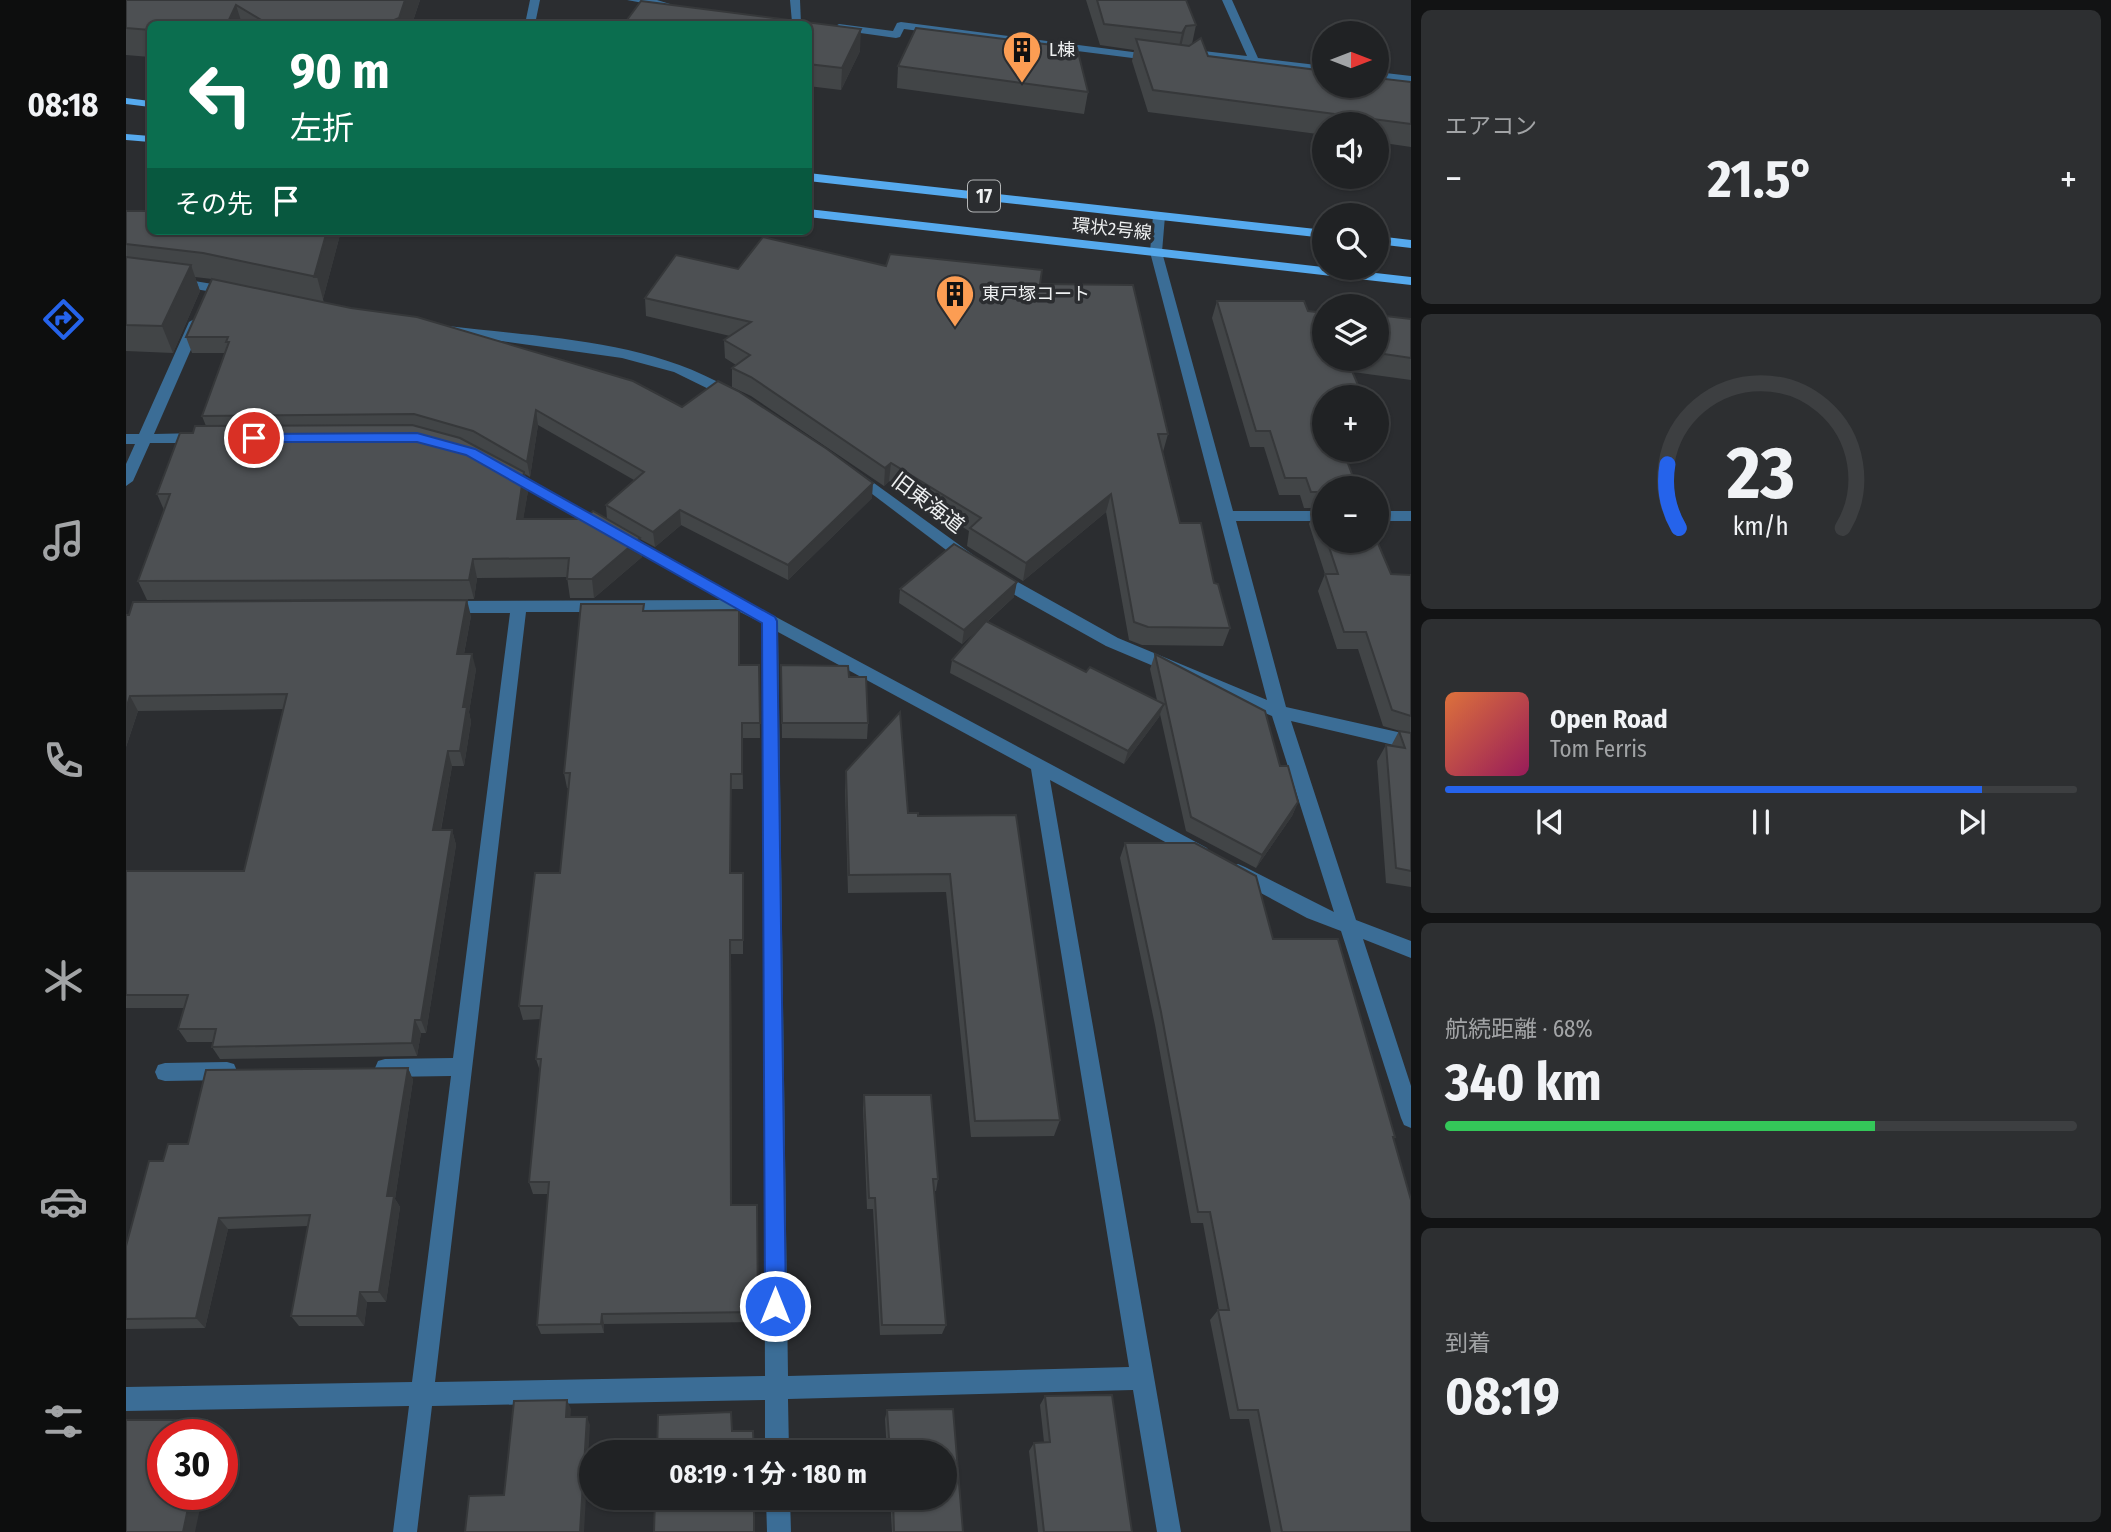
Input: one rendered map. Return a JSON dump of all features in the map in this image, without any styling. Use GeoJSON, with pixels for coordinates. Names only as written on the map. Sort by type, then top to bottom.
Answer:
{"type":"FeatureCollection","features":[{"type":"Feature","properties":{"kind":"main road"},"geometry":{"type":"LineString","coordinates":[[126,101],[147,104]]}},
{"type":"Feature","properties":{"kind":"main road"},"geometry":{"type":"LineString","coordinates":[[126,137],[147,139]]}},
{"type":"Feature","properties":{"kind":"main road","name":"環状2号線"},"geometry":{"type":"LineString","coordinates":[[812,177],[1312,233]]}},
{"type":"Feature","properties":{"kind":"main road","name":"環状2号線"},"geometry":{"type":"LineString","coordinates":[[812,213],[1411,281]]}},
{"type":"Feature","properties":{"kind":"main road"},"geometry":{"type":"LineString","coordinates":[[1389,241],[1411,244]]}},
{"type":"Feature","properties":{"kind":"street"},"geometry":{"type":"LineString","coordinates":[[531,21],[535,0]]}},
{"type":"Feature","properties":{"kind":"street"},"geometry":{"type":"LineString","coordinates":[[632,0],[674,5]]}},
{"type":"Feature","properties":{"kind":"street"},"geometry":{"type":"LineString","coordinates":[[795,0],[797,21]]}},
{"type":"Feature","properties":{"kind":"street"},"geometry":{"type":"LineString","coordinates":[[1227,0],[1254,60]]}},
{"type":"Feature","properties":{"kind":"street"},"geometry":{"type":"LineString","coordinates":[[783,20],[790,21]]}},
{"type":"Feature","properties":{"kind":"street"},"geometry":{"type":"LineString","coordinates":[[822,25],[896,35],[901,25],[1170,60]]}},
{"type":"Feature","properties":{"kind":"street"},"geometry":{"type":"LineString","coordinates":[[1184,62],[1186,52],[1312,67]]}},
{"type":"Feature","properties":{"kind":"street"},"geometry":{"type":"LineString","coordinates":[[1390,77],[1411,79]]}},
{"type":"Feature","properties":{"kind":"street"},"geometry":{"type":"LineString","coordinates":[[1159,216],[1156,252],[1279,712],[1411,1118]]}},
{"type":"Feature","properties":{"kind":"street"},"geometry":{"type":"LineString","coordinates":[[163,280],[206,299],[251,295]]}},
{"type":"Feature","properties":{"kind":"street"},"geometry":{"type":"LineString","coordinates":[[126,481],[206,299]]}},
{"type":"Feature","properties":{"kind":"street"},"geometry":{"type":"LineString","coordinates":[[432,329],[552,343],[630,357],[680,370],[745,401]]}},
{"type":"Feature","properties":{"kind":"street"},"geometry":{"type":"LineString","coordinates":[[126,439],[213,438]]}},
{"type":"Feature","properties":{"kind":"street"},"geometry":{"type":"LineString","coordinates":[[494,464],[743,606],[1039,767],[1314,912],[1411,950]]}},
{"type":"Feature","properties":{"kind":"street","name":"旧東海道"},"geometry":{"type":"LineString","coordinates":[[844,467],[980,568],[1112,642],[1279,712],[1411,742]]}},
{"type":"Feature","properties":{"kind":"street"},"geometry":{"type":"LineString","coordinates":[[1227,516],[1312,516]]}},
{"type":"Feature","properties":{"kind":"street"},"geometry":{"type":"LineString","coordinates":[[1389,516],[1411,516]]}},
{"type":"Feature","properties":{"kind":"street"},"geometry":{"type":"LineString","coordinates":[[424,608],[743,606]]}},
{"type":"Feature","properties":{"kind":"street"},"geometry":{"type":"LineString","coordinates":[[405,1532],[519,607]]}},
{"type":"Feature","properties":{"kind":"street"},"geometry":{"type":"LineString","coordinates":[[770,621],[777,1440]]}},
{"type":"Feature","properties":{"kind":"street"},"geometry":{"type":"LineString","coordinates":[[1039,767],[1169,1532]]}},
{"type":"Feature","properties":{"kind":"street"},"geometry":{"type":"LineString","coordinates":[[368,1069],[463,1067]]}},
{"type":"Feature","properties":{"kind":"street"},"geometry":{"type":"LineString","coordinates":[[164,1072],[246,1071]]}},
{"type":"Feature","properties":{"kind":"street"},"geometry":{"type":"LineString","coordinates":[[126,1399],[776,1388],[1141,1378]]}},
{"type":"Feature","properties":{"kind":"street"},"geometry":{"type":"LineString","coordinates":[[778,1510],[779,1532]]}},
{"type":"Feature","properties":{"kind":"building"},"geometry":{"type":"Polygon","coordinates":[[[126,0],[405,0],[399,18],[392,21],[263,21],[236,5],[228,21],[147,21],[147,30],[126,28],[126,0]]]}},
{"type":"Feature","properties":{"kind":"building"},"geometry":{"type":"Polygon","coordinates":[[[1097,0],[1186,0],[1196,25],[1186,26],[1182,33],[1104,24],[1097,0]]]}},
{"type":"Feature","properties":{"kind":"building"},"geometry":{"type":"Polygon","coordinates":[[[641,1],[798,21],[626,21],[641,1]]]}},
{"type":"Feature","properties":{"kind":"building"},"geometry":{"type":"Polygon","coordinates":[[[812,23],[861,29],[842,68],[812,64],[812,23]]]}},
{"type":"Feature","properties":{"kind":"building"},"geometry":{"type":"Polygon","coordinates":[[[916,28],[1077,48],[1088,92],[898,66],[916,28]]]}},
{"type":"Feature","properties":{"kind":"building"},"geometry":{"type":"Polygon","coordinates":[[[1201,38],[1208,56],[1312,69],[1312,98],[1390,98],[1390,80],[1411,82],[1411,124],[1389,121],[1389,112],[1320,112],[1153,90],[1136,39],[1189,46],[1201,38]]]}},
{"type":"Feature","properties":{"kind":"building"},"geometry":{"type":"Polygon","coordinates":[[[126,211],[147,211],[147,235],[326,235],[314,276],[203,253],[126,244],[126,211]]]}},
{"type":"Feature","properties":{"kind":"building"},"geometry":{"type":"Polygon","coordinates":[[[763,237],[886,266],[890,254],[1042,270],[1040,284],[1133,285],[1168,434],[1158,434],[1180,523],[1201,523],[1214,583],[1218,584],[1230,628],[1148,627],[1134,622],[1111,494],[1026,563],[970,528],[981,518],[891,463],[885,468],[751,377],[732,368],[750,355],[724,340],[751,322],[645,298],[676,255],[738,269],[763,237]]]}},
{"type":"Feature","properties":{"kind":"building"},"geometry":{"type":"Polygon","coordinates":[[[126,257],[191,265],[162,326],[126,325],[126,257]]]}},
{"type":"Feature","properties":{"kind":"building"},"geometry":{"type":"Polygon","coordinates":[[[212,279],[351,308],[417,317],[633,381],[682,407],[718,381],[738,391],[827,449],[873,483],[788,565],[680,510],[653,532],[606,505],[644,472],[536,410],[527,462],[473,431],[414,414],[202,416],[229,342],[226,342],[228,337],[186,337],[212,279]]]}},
{"type":"Feature","properties":{"kind":"building"},"geometry":{"type":"Polygon","coordinates":[[[1217,301],[1304,301],[1308,311],[1312,311],[1312,371],[1352,371],[1358,385],[1312,385],[1312,462],[1347,462],[1353,476],[1312,476],[1311,492],[1306,478],[1285,478],[1270,431],[1256,431],[1217,301]]]}},
{"type":"Feature","properties":{"kind":"building"},"geometry":{"type":"Polygon","coordinates":[[[1389,316],[1411,319],[1411,358],[1389,355],[1389,316]]]}},
{"type":"Feature","properties":{"kind":"building"},"geometry":{"type":"Polygon","coordinates":[[[412,425],[460,438],[524,472],[517,519],[584,519],[593,511],[640,538],[592,579],[567,579],[569,558],[473,559],[469,580],[138,581],[170,494],[157,494],[180,433],[193,433],[195,426],[412,425]]]}},
{"type":"Feature","properties":{"kind":"building"},"geometry":{"type":"Polygon","coordinates":[[[954,544],[1017,582],[964,630],[900,589],[954,544]]]}},
{"type":"Feature","properties":{"kind":"building"},"geometry":{"type":"Polygon","coordinates":[[[1331,553],[1382,553],[1391,574],[1411,575],[1411,716],[1392,710],[1366,632],[1344,632],[1325,574],[1338,574],[1331,553]]]}},
{"type":"Feature","properties":{"kind":"building"},"geometry":{"type":"Polygon","coordinates":[[[467,600],[457,654],[472,654],[463,707],[467,707],[460,751],[448,751],[433,830],[452,830],[421,1020],[415,1020],[412,1043],[212,1047],[216,1029],[178,1029],[188,995],[126,995],[126,871],[244,871],[287,694],[130,696],[126,709],[126,615],[129,615],[133,602],[467,600]]]}},
{"type":"Feature","properties":{"kind":"building"},"geometry":{"type":"Polygon","coordinates":[[[581,604],[644,604],[643,611],[739,610],[739,665],[759,665],[760,723],[742,723],[742,774],[731,774],[730,873],[743,873],[743,940],[730,940],[731,1205],[757,1205],[758,1312],[602,1314],[601,1324],[537,1325],[549,1182],[529,1182],[541,1059],[536,1059],[542,1006],[519,1006],[535,873],[560,873],[570,773],[564,773],[581,604]]]}},
{"type":"Feature","properties":{"kind":"building"},"geometry":{"type":"Polygon","coordinates":[[[986,621],[1086,672],[1090,667],[1164,704],[1128,751],[952,660],[986,621]]]}},
{"type":"Feature","properties":{"kind":"building"},"geometry":{"type":"Polygon","coordinates":[[[1155,654],[1265,711],[1280,766],[1288,766],[1298,802],[1262,855],[1191,817],[1155,654]]]}},
{"type":"Feature","properties":{"kind":"building"},"geometry":{"type":"Polygon","coordinates":[[[781,665],[848,666],[849,677],[866,677],[868,723],[782,723],[781,665]]]}},
{"type":"Feature","properties":{"kind":"building"},"geometry":{"type":"Polygon","coordinates":[[[900,712],[908,813],[918,813],[918,816],[1016,815],[1060,1120],[975,1121],[950,874],[849,875],[846,771],[900,712]]]}},
{"type":"Feature","properties":{"kind":"building"},"geometry":{"type":"Polygon","coordinates":[[[1399,731],[1411,733],[1411,871],[1396,868],[1386,745],[1405,748],[1399,731]]]}},
{"type":"Feature","properties":{"kind":"building"},"geometry":{"type":"Polygon","coordinates":[[[1125,843],[1195,843],[1256,876],[1273,939],[1338,939],[1411,1200],[1411,1532],[1282,1532],[1258,1410],[1238,1410],[1218,1310],[1229,1310],[1210,1212],[1198,1212],[1161,1012],[1125,843]]]}},
{"type":"Feature","properties":{"kind":"building"},"geometry":{"type":"Polygon","coordinates":[[[408,1068],[387,1196],[394,1196],[379,1292],[360,1292],[357,1316],[291,1316],[310,1215],[219,1218],[196,1318],[126,1319],[126,1246],[149,1161],[163,1161],[168,1144],[188,1144],[206,1070],[408,1068]]]}},
{"type":"Feature","properties":{"kind":"building"},"geometry":{"type":"Polygon","coordinates":[[[864,1095],[931,1095],[938,1179],[933,1179],[946,1325],[882,1325],[875,1198],[869,1198],[864,1095]]]}},
{"type":"Feature","properties":{"kind":"building"},"geometry":{"type":"Polygon","coordinates":[[[1112,1395],[1132,1532],[1044,1532],[1034,1443],[1050,1442],[1045,1396],[1112,1395]]]}},
{"type":"Feature","properties":{"kind":"building"},"geometry":{"type":"Polygon","coordinates":[[[567,1400],[566,1417],[587,1417],[586,1440],[579,1440],[580,1532],[465,1532],[469,1496],[504,1495],[514,1401],[567,1400]]]}},
{"type":"Feature","properties":{"kind":"building"},"geometry":{"type":"Polygon","coordinates":[[[953,1409],[956,1440],[889,1440],[887,1410],[953,1409]]]}},
{"type":"Feature","properties":{"kind":"building"},"geometry":{"type":"Polygon","coordinates":[[[731,1412],[732,1431],[753,1431],[753,1440],[657,1440],[658,1415],[731,1412]]]}},
{"type":"Feature","properties":{"kind":"building"},"geometry":{"type":"Polygon","coordinates":[[[126,1420],[147,1420],[147,1510],[188,1510],[183,1532],[126,1532],[126,1420]]]}},
{"type":"Feature","properties":{"kind":"building"},"geometry":{"type":"Polygon","coordinates":[[[957,1458],[963,1532],[894,1532],[893,1510],[957,1510],[957,1458]]]}},
{"type":"Feature","properties":{"kind":"building"},"geometry":{"type":"Polygon","coordinates":[[[655,1510],[754,1510],[754,1532],[654,1532],[655,1510]]]}},
{"type":"Feature","properties":{"kind":"place","name":"L棟"},"geometry":{"type":"Point","coordinates":[1022,84]}},
{"type":"Feature","properties":{"kind":"place","name":"東戸塚コート"},"geometry":{"type":"Point","coordinates":[955,328]}},
{"type":"Feature","properties":{"kind":"route"},"geometry":{"type":"LineString","coordinates":[[254,438],[417,437],[471,452],[770,621],[775,1306]]}}]}
